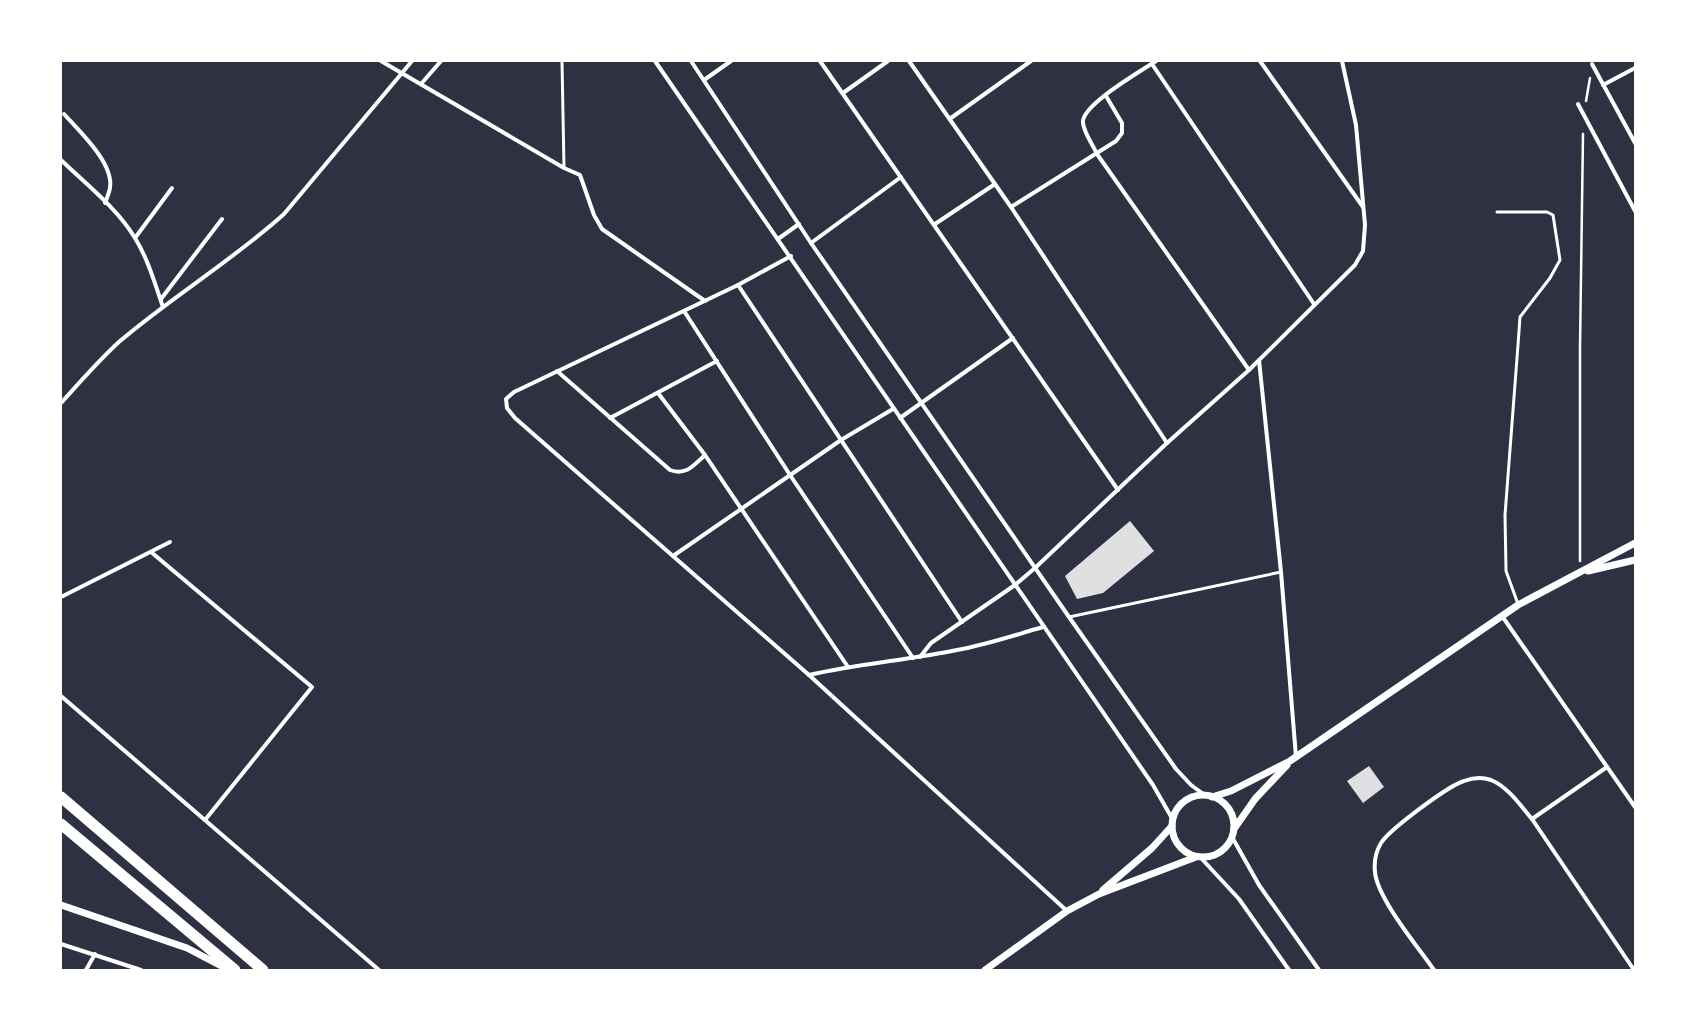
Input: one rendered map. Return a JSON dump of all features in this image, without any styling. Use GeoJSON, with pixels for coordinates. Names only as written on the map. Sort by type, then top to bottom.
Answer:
{"type":"FeatureCollection","features":[{"type":"Feature","properties":{"kind":"highway"},"geometry":{"type":"LineString","coordinates":[[61,797],[263,970]]}},
{"type":"Feature","properties":{"kind":"highway"},"geometry":{"type":"LineString","coordinates":[[61,824],[235,970]]}},
{"type":"Feature","properties":{"kind":"street"},"geometry":{"type":"LineString","coordinates":[[381,61],[564,168],[580,175],[594,215],[602,228],[705,301]]}},
{"type":"Feature","properties":{"kind":"street"},"geometry":{"type":"LineString","coordinates":[[61,403],[120,342],[163,307],[266,230],[284,214],[412,61]]}},
{"type":"Feature","properties":{"kind":"street"},"geometry":{"type":"LineString","coordinates":[[421,84],[441,61]]}},
{"type":"Feature","properties":{"kind":"street"},"geometry":{"type":"LineString","coordinates":[[656,61],[791,256],[893,409],[1153,785],[1172,823],[1173,836],[1178,845],[1186,853],[1199,857],[1211,857],[1220,852],[1232,837],[1234,829],[1234,822],[1229,809],[1224,804],[1191,785],[1176,769],[811,244],[691,61]]}},
{"type":"Feature","properties":{"kind":"street"},"geometry":{"type":"LineString","coordinates":[[704,80],[730,61]]}},
{"type":"Feature","properties":{"kind":"street"},"geometry":{"type":"LineString","coordinates":[[820,61],[935,224],[1118,490]]}},
{"type":"Feature","properties":{"kind":"street"},"geometry":{"type":"LineString","coordinates":[[843,93],[888,61]]}},
{"type":"Feature","properties":{"kind":"street"},"geometry":{"type":"LineString","coordinates":[[910,61],[1011,207],[1167,443]]}},
{"type":"Feature","properties":{"kind":"street"},"geometry":{"type":"LineString","coordinates":[[950,118],[1031,61]]}},
{"type":"Feature","properties":{"kind":"street"},"geometry":{"type":"LineString","coordinates":[[1156,61],[1092,105],[1083,116],[1083,124],[1097,154],[1249,370]]}},
{"type":"Feature","properties":{"kind":"street"},"geometry":{"type":"LineString","coordinates":[[1260,61],[1363,208]]}},
{"type":"Feature","properties":{"kind":"street"},"geometry":{"type":"LineString","coordinates":[[920,657],[931,643],[1015,585],[1035,568],[1167,443],[1249,370],[1314,304],[1342,280],[1360,258],[1366,235],[1356,125],[1342,61]]}},
{"type":"Feature","properties":{"kind":"street"},"geometry":{"type":"LineString","coordinates":[[1152,64],[1314,304]]}},
{"type":"Feature","properties":{"kind":"street"},"geometry":{"type":"LineString","coordinates":[[1592,64],[1635,143]]}},
{"type":"Feature","properties":{"kind":"street"},"geometry":{"type":"LineString","coordinates":[[1603,85],[1635,68]]}},
{"type":"Feature","properties":{"kind":"street"},"geometry":{"type":"LineString","coordinates":[[1011,207],[1116,141],[1122,133],[1123,128],[1119,116],[1106,96]]}},
{"type":"Feature","properties":{"kind":"street"},"geometry":{"type":"LineString","coordinates":[[1578,104],[1635,211]]}},
{"type":"Feature","properties":{"kind":"street"},"geometry":{"type":"LineString","coordinates":[[64,114],[102,158],[108,172],[110,186],[105,203]]}},
{"type":"Feature","properties":{"kind":"street"},"geometry":{"type":"LineString","coordinates":[[61,160],[105,203],[135,238],[145,256],[163,307]]}},
{"type":"Feature","properties":{"kind":"street"},"geometry":{"type":"LineString","coordinates":[[811,244],[901,177]]}},
{"type":"Feature","properties":{"kind":"street"},"geometry":{"type":"LineString","coordinates":[[935,224],[995,184]]}},
{"type":"Feature","properties":{"kind":"street"},"geometry":{"type":"LineString","coordinates":[[135,238],[172,188]]}},
{"type":"Feature","properties":{"kind":"street"},"geometry":{"type":"LineString","coordinates":[[161,299],[222,219]]}},
{"type":"Feature","properties":{"kind":"street"},"geometry":{"type":"LineString","coordinates":[[778,239],[799,224]]}},
{"type":"Feature","properties":{"kind":"street"},"geometry":{"type":"LineString","coordinates":[[791,256],[738,285],[509,395],[505,404],[521,423],[809,675],[1067,911]]}},
{"type":"Feature","properties":{"kind":"street"},"geometry":{"type":"LineString","coordinates":[[738,285],[962,622]]}},
{"type":"Feature","properties":{"kind":"street"},"geometry":{"type":"LineString","coordinates":[[684,310],[790,475],[913,658]]}},
{"type":"Feature","properties":{"kind":"street"},"geometry":{"type":"LineString","coordinates":[[900,418],[1013,338]]}},
{"type":"Feature","properties":{"kind":"street"},"geometry":{"type":"LineString","coordinates":[[1234,829],[1255,799],[1293,759],[1281,572],[1259,360]]}},
{"type":"Feature","properties":{"kind":"street"},"geometry":{"type":"LineString","coordinates":[[610,418],[717,361]]}},
{"type":"Feature","properties":{"kind":"street"},"geometry":{"type":"LineString","coordinates":[[557,371],[662,464],[676,472],[686,471],[705,455]]}},
{"type":"Feature","properties":{"kind":"street"},"geometry":{"type":"LineString","coordinates":[[658,393],[705,455],[848,667]]}},
{"type":"Feature","properties":{"kind":"street"},"geometry":{"type":"LineString","coordinates":[[673,556],[841,440],[893,409]]}},
{"type":"Feature","properties":{"kind":"street"},"geometry":{"type":"LineString","coordinates":[[61,597],[170,542]]}},
{"type":"Feature","properties":{"kind":"street"},"geometry":{"type":"LineString","coordinates":[[1098,894],[1152,848],[1172,823],[1181,804],[1197,796],[1209,796],[1232,791],[1293,759],[1518,605],[1635,543]]}},
{"type":"Feature","properties":{"kind":"street"},"geometry":{"type":"LineString","coordinates":[[151,552],[312,687],[205,820]]}},
{"type":"Feature","properties":{"kind":"street"},"geometry":{"type":"LineString","coordinates":[[1580,573],[1635,560]]}},
{"type":"Feature","properties":{"kind":"street"},"geometry":{"type":"LineString","coordinates":[[1502,616],[1635,807]]}},
{"type":"Feature","properties":{"kind":"street"},"geometry":{"type":"LineString","coordinates":[[809,675],[848,667],[960,650],[1043,627]]}},
{"type":"Feature","properties":{"kind":"street"},"geometry":{"type":"LineString","coordinates":[[61,696],[380,970]]}},
{"type":"Feature","properties":{"kind":"street"},"geometry":{"type":"LineString","coordinates":[[1532,820],[1607,767]]}},
{"type":"Feature","properties":{"kind":"street"},"geometry":{"type":"LineString","coordinates":[[1434,970],[1379,888],[1375,872],[1375,855],[1382,842],[1393,830],[1446,789],[1463,781],[1476,778],[1490,780],[1502,786],[1532,820],[1634,970]]}},
{"type":"Feature","properties":{"kind":"street"},"geometry":{"type":"LineString","coordinates":[[1232,837],[1260,885],[1319,970]]}},
{"type":"Feature","properties":{"kind":"street"},"geometry":{"type":"LineString","coordinates":[[988,968],[1067,911],[1098,894],[1199,857]]}},
{"type":"Feature","properties":{"kind":"street"},"geometry":{"type":"LineString","coordinates":[[1199,857],[1239,899],[1289,970]]}},
{"type":"Feature","properties":{"kind":"street"},"geometry":{"type":"LineString","coordinates":[[61,905],[187,948],[229,970]]}},
{"type":"Feature","properties":{"kind":"street"},"geometry":{"type":"LineString","coordinates":[[61,944],[141,970]]}},
{"type":"Feature","properties":{"kind":"street"},"geometry":{"type":"LineString","coordinates":[[86,970],[95,954]]}},
{"type":"Feature","properties":{"kind":"lane"},"geometry":{"type":"LineString","coordinates":[[562,61],[564,168]]}},
{"type":"Feature","properties":{"kind":"lane"},"geometry":{"type":"LineString","coordinates":[[1497,212],[1547,212],[1553,216],[1560,260],[1550,278],[1520,317],[1504,515],[1506,571],[1518,605]]}},
{"type":"Feature","properties":{"kind":"lane"},"geometry":{"type":"LineString","coordinates":[[1069,617],[1281,572]]}},
{"type":"Feature","properties":{"kind":"path"},"geometry":{"type":"LineString","coordinates":[[1580,573],[1580,347],[1584,115],[1592,64]]}},
{"type":"Feature","properties":{"kind":"building"},"geometry":{"type":"Polygon","coordinates":[[[1130,521],[1154,551],[1103,593],[1077,599],[1065,576],[1130,521]]]}},
{"type":"Feature","properties":{"kind":"building"},"geometry":{"type":"Polygon","coordinates":[[[1369,766],[1384,787],[1363,803],[1347,781],[1369,766]]]}}]}
